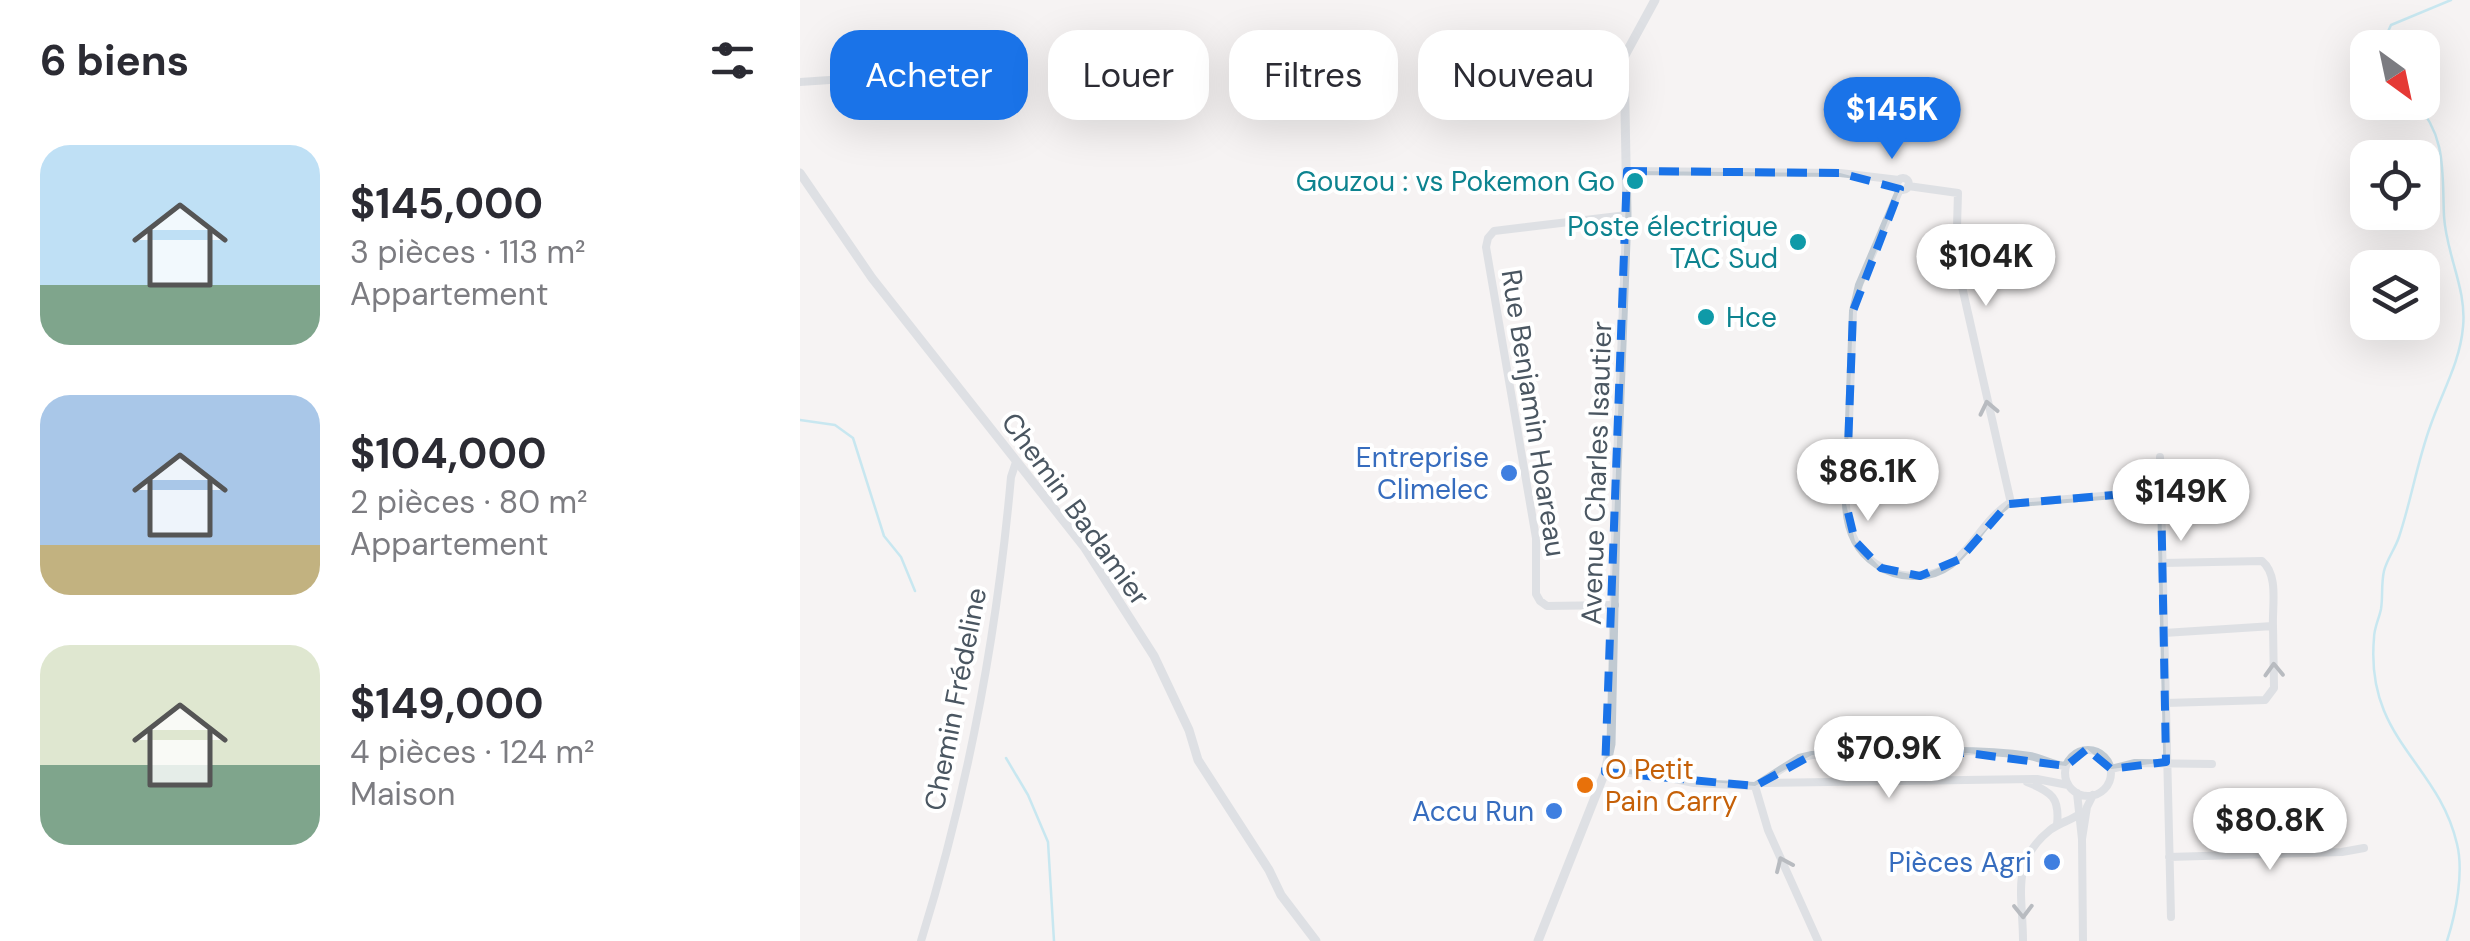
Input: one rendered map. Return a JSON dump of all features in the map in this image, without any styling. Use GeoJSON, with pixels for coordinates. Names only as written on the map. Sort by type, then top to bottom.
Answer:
{"type":"FeatureCollection","features":[{"type":"Feature","properties":{"kind":"street","name":"Avenue Charles Isautier"},"geometry":{"type":"LineString","coordinates":[[1538,941],[1605,772],[1611,744],[1627,215],[1624,57],[1654,0]]}},
{"type":"Feature","properties":{"kind":"street"},"geometry":{"type":"LineString","coordinates":[[800,82],[830,80]]}},
{"type":"Feature","properties":{"kind":"street"},"geometry":{"type":"LineString","coordinates":[[1627,171],[1840,174],[1958,193],[1956,260],[2010,503]]}},
{"type":"Feature","properties":{"kind":"street","name":"Chemin Badamier"},"geometry":{"type":"LineString","coordinates":[[800,173],[872,278],[1085,548],[1154,656],[1189,730],[1198,760],[1281,895],[1316,941]]}},
{"type":"Feature","properties":{"kind":"street"},"geometry":{"type":"LineString","coordinates":[[1901,186],[1859,285],[1853,310],[1846,504],[1850,530],[1861,551],[1882,568],[1905,576],[1935,573],[1960,559],[2001,508],[2010,503],[2161,490]]}},
{"type":"Feature","properties":{"kind":"street","name":"Rue Benjamin Hoareau"},"geometry":{"type":"LineString","coordinates":[[1615,606],[1548,606],[1536,594],[1536,538],[1486,247],[1494,231],[1627,215]]}},
{"type":"Feature","properties":{"kind":"street"},"geometry":{"type":"LineString","coordinates":[[2160,457],[2171,917]]}},
{"type":"Feature","properties":{"kind":"street","name":"Chemin Frédeline"},"geometry":{"type":"LineString","coordinates":[[922,941],[947,856],[994,630],[1011,477],[1016,462]]}},
{"type":"Feature","properties":{"kind":"street"},"geometry":{"type":"LineString","coordinates":[[2162,562],[2262,562],[2270,568],[2272,576],[2274,688],[2265,700],[2166,704]]}},
{"type":"Feature","properties":{"kind":"street"},"geometry":{"type":"LineString","coordinates":[[2164,633],[2273,626]]}},
{"type":"Feature","properties":{"kind":"street"},"geometry":{"type":"LineString","coordinates":[[2068,785],[2066,766],[2078,752],[2092,750],[2104,756],[2112,768]]}},
{"type":"Feature","properties":{"kind":"street"},"geometry":{"type":"LineString","coordinates":[[1758,784],[1799,758],[1812,756],[1968,753],[2034,757],[2047,765],[2066,766]]}},
{"type":"Feature","properties":{"kind":"street"},"geometry":{"type":"LineString","coordinates":[[2112,768],[2134,763],[2212,764]]}},
{"type":"Feature","properties":{"kind":"street"},"geometry":{"type":"LineString","coordinates":[[2082,839],[2087,807],[2093,796],[2106,788],[2112,768]]}},
{"type":"Feature","properties":{"kind":"street"},"geometry":{"type":"LineString","coordinates":[[1605,772],[1650,774],[1694,783],[2037,779],[2068,785],[2077,793],[2093,796]]}},
{"type":"Feature","properties":{"kind":"street"},"geometry":{"type":"LineString","coordinates":[[2018,780],[2035,785],[2056,800],[2060,809],[2058,825]]}},
{"type":"Feature","properties":{"kind":"street"},"geometry":{"type":"LineString","coordinates":[[1758,784],[1768,830],[1818,941]]}},
{"type":"Feature","properties":{"kind":"street"},"geometry":{"type":"LineString","coordinates":[[2077,793],[2082,839],[2083,941]]}},
{"type":"Feature","properties":{"kind":"street"},"geometry":{"type":"LineString","coordinates":[[2023,941],[2022,867],[2026,855],[2058,825],[2078,815]]}},
{"type":"Feature","properties":{"kind":"street"},"geometry":{"type":"LineString","coordinates":[[2169,856],[2352,852],[2364,848]]}},
{"type":"Feature","properties":{"kind":"highlighted area"},"geometry":{"type":"Polygon","coordinates":[[[1627,171],[1840,173],[1900,189],[1853,311],[1846,504],[1855,541],[1881,568],[1920,576],[1960,559],[2008,504],[2161,491],[2166,762],[2111,769],[2087,749],[2066,766],[1968,753],[1812,755],[1755,786],[1605,772],[1627,171]]]}},
{"type":"Feature","properties":{"kind":"waterway"},"geometry":{"type":"LineString","coordinates":[[2389,30],[2391,25],[2451,0]]}},
{"type":"Feature","properties":{"kind":"waterway"},"geometry":{"type":"LineString","coordinates":[[2428,120],[2441,156],[2446,230],[2462,299],[2463,327],[2458,353],[2425,441],[2399,537],[2384,571],[2374,634],[2374,672],[2391,726],[2435,791],[2457,844],[2458,892],[2447,941]]}},
{"type":"Feature","properties":{"kind":"waterway"},"geometry":{"type":"LineString","coordinates":[[800,420],[835,425],[853,438],[884,536],[901,557],[915,591]]}},
{"type":"Feature","properties":{"kind":"waterway"},"geometry":{"type":"LineString","coordinates":[[1006,758],[1028,795],[1048,842],[1054,941]]}},
{"type":"Feature","properties":{"kind":"place","name":"Gouzou : vs Pokemon Go"},"geometry":{"type":"Point","coordinates":[1635,181]}},
{"type":"Feature","properties":{"kind":"place","name":"Poste électrique TAC Sud"},"geometry":{"type":"Point","coordinates":[1798,242]}},
{"type":"Feature","properties":{"kind":"place","name":"Hce"},"geometry":{"type":"Point","coordinates":[1706,317]}},
{"type":"Feature","properties":{"kind":"place","name":"Entreprise Climelec"},"geometry":{"type":"Point","coordinates":[1509,473]}},
{"type":"Feature","properties":{"kind":"place","name":"O Petit Pain Carry"},"geometry":{"type":"Point","coordinates":[1585,785]}},
{"type":"Feature","properties":{"kind":"place","name":"Accu Run"},"geometry":{"type":"Point","coordinates":[1554,811]}},
{"type":"Feature","properties":{"kind":"place","name":"Pièces Agri"},"geometry":{"type":"Point","coordinates":[2052,862]}}]}
